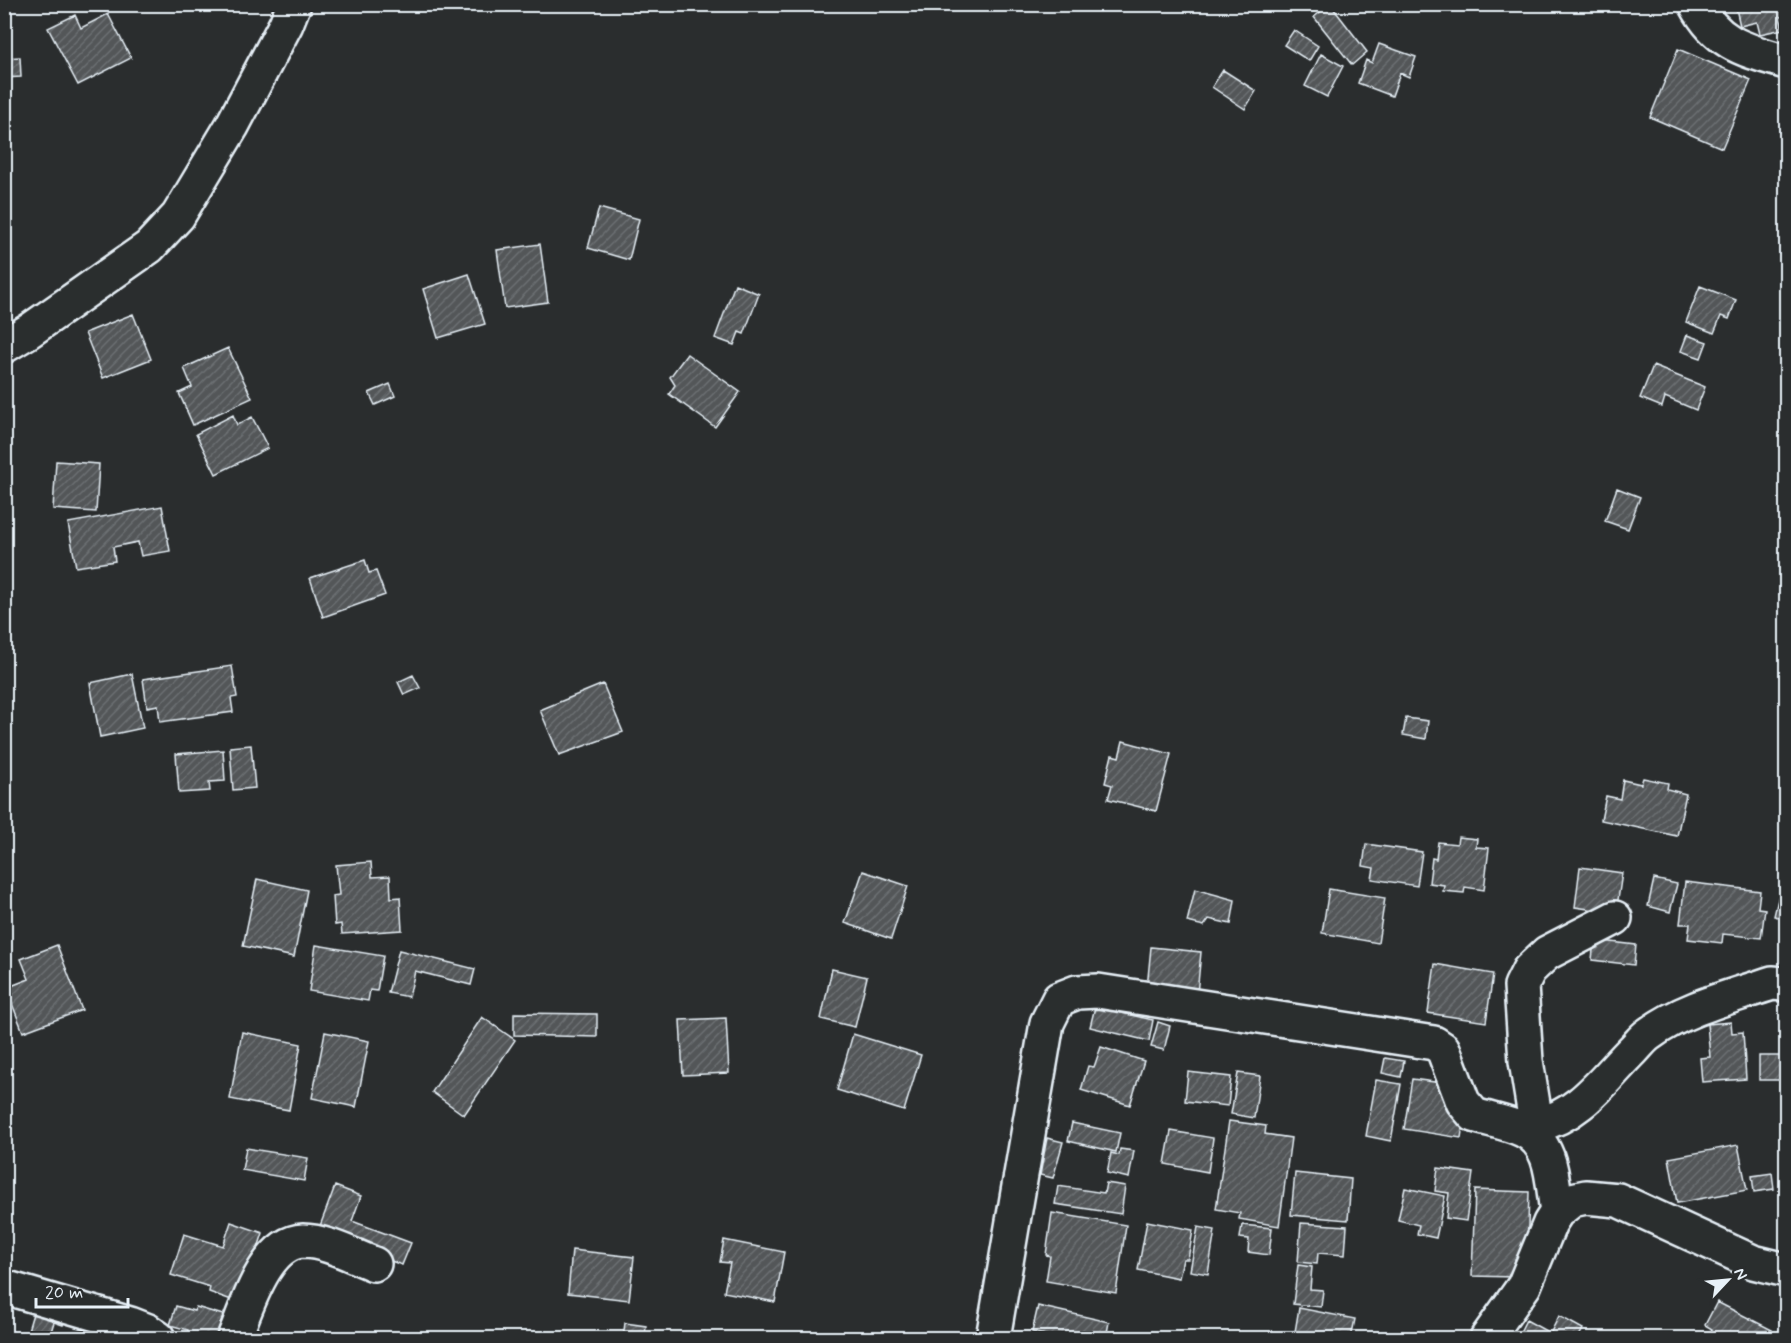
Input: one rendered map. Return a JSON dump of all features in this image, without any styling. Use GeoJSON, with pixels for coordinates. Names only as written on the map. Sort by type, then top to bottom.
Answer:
{"type":"FeatureCollection","features":[{"type":"Feature","properties":{"kind":"street"},"geometry":{"type":"LineString","coordinates":[[4,346],[149,247],[178,216],[232,126],[286,24],[294,4]]}},
{"type":"Feature","properties":{"kind":"street"},"geometry":{"type":"LineString","coordinates":[[1696,4],[1706,23],[1727,41],[1748,51],[1786,62]]}},
{"type":"Feature","properties":{"kind":"street"},"geometry":{"type":"LineString","coordinates":[[1557,1212],[1550,1164],[1538,1133],[1526,1061],[1521,986],[1529,970],[1547,953],[1615,918]]}},
{"type":"Feature","properties":{"kind":"street"},"geometry":{"type":"LineString","coordinates":[[1538,1133],[1591,1095],[1648,1034],[1680,1016],[1772,983],[1786,984]]}},
{"type":"Feature","properties":{"kind":"street"},"geometry":{"type":"LineString","coordinates":[[993,1338],[1047,1023],[1059,999],[1077,992],[1098,991],[1434,1043],[1443,1049],[1463,1102],[1474,1115],[1538,1133]]}},
{"type":"Feature","properties":{"kind":"street"},"geometry":{"type":"LineString","coordinates":[[1487,1338],[1524,1286],[1550,1222],[1557,1212],[1572,1200],[1586,1197],[1618,1200],[1753,1262],[1786,1270]]}},
{"type":"Feature","properties":{"kind":"street"},"geometry":{"type":"LineString","coordinates":[[234,1338],[262,1272],[274,1255],[289,1245],[302,1241],[321,1244],[374,1264]]}},
{"type":"Feature","properties":{"kind":"street"},"geometry":{"type":"LineString","coordinates":[[4,1287],[130,1324],[158,1338]]}},
{"type":"Feature","properties":{"kind":"building"},"geometry":{"type":"Polygon","coordinates":[[[1330,4],[1367,52],[1352,65],[1314,17],[1330,4]]]}},
{"type":"Feature","properties":{"kind":"building"},"geometry":{"type":"Polygon","coordinates":[[[1735,4],[1786,4],[1786,16],[1780,17],[1783,29],[1760,34],[1757,22],[1740,26],[1735,4]]]}},
{"type":"Feature","properties":{"kind":"building"},"geometry":{"type":"Polygon","coordinates":[[[108,14],[131,58],[78,85],[48,28],[75,15],[81,28],[108,14]]]}},
{"type":"Feature","properties":{"kind":"building"},"geometry":{"type":"Polygon","coordinates":[[[1294,30],[1318,46],[1309,61],[1284,45],[1294,30]]]}},
{"type":"Feature","properties":{"kind":"building"},"geometry":{"type":"Polygon","coordinates":[[[1379,44],[1416,57],[1409,77],[1400,73],[1392,96],[1358,83],[1366,60],[1372,63],[1379,44]]]}},
{"type":"Feature","properties":{"kind":"building"},"geometry":{"type":"Polygon","coordinates":[[[1678,49],[1751,80],[1722,148],[1650,117],[1678,49]]]}},
{"type":"Feature","properties":{"kind":"building"},"geometry":{"type":"Polygon","coordinates":[[[1321,54],[1343,66],[1327,97],[1305,86],[1321,54]]]}},
{"type":"Feature","properties":{"kind":"building"},"geometry":{"type":"Polygon","coordinates":[[[20,57],[21,77],[4,78],[4,58],[20,57]]]}},
{"type":"Feature","properties":{"kind":"building"},"geometry":{"type":"Polygon","coordinates":[[[1223,70],[1256,91],[1245,109],[1212,87],[1223,70]]]}},
{"type":"Feature","properties":{"kind":"building"},"geometry":{"type":"Polygon","coordinates":[[[599,208],[639,219],[629,260],[588,248],[599,208]]]}},
{"type":"Feature","properties":{"kind":"building"},"geometry":{"type":"Polygon","coordinates":[[[540,244],[548,302],[505,308],[497,250],[540,244]]]}},
{"type":"Feature","properties":{"kind":"building"},"geometry":{"type":"Polygon","coordinates":[[[469,274],[485,324],[438,338],[423,289],[469,274]]]}},
{"type":"Feature","properties":{"kind":"building"},"geometry":{"type":"Polygon","coordinates":[[[735,284],[759,294],[744,334],[739,332],[734,345],[715,338],[735,284]]]}},
{"type":"Feature","properties":{"kind":"building"},"geometry":{"type":"Polygon","coordinates":[[[1700,286],[1736,300],[1729,319],[1721,316],[1714,333],[1686,322],[1700,286]]]}},
{"type":"Feature","properties":{"kind":"building"},"geometry":{"type":"Polygon","coordinates":[[[133,314],[151,359],[103,378],[85,333],[133,314]]]}},
{"type":"Feature","properties":{"kind":"building"},"geometry":{"type":"Polygon","coordinates":[[[1687,335],[1707,342],[1701,358],[1681,351],[1687,335]]]}},
{"type":"Feature","properties":{"kind":"building"},"geometry":{"type":"Polygon","coordinates":[[[228,348],[252,398],[193,425],[179,393],[192,387],[184,368],[228,348]]]}},
{"type":"Feature","properties":{"kind":"building"},"geometry":{"type":"Polygon","coordinates":[[[687,354],[740,392],[715,427],[669,394],[675,385],[670,377],[687,354]]]}},
{"type":"Feature","properties":{"kind":"building"},"geometry":{"type":"Polygon","coordinates":[[[1653,366],[1705,387],[1696,410],[1665,397],[1662,407],[1640,398],[1653,366]]]}},
{"type":"Feature","properties":{"kind":"building"},"geometry":{"type":"Polygon","coordinates":[[[390,384],[395,396],[375,405],[369,393],[390,384]]]}},
{"type":"Feature","properties":{"kind":"building"},"geometry":{"type":"Polygon","coordinates":[[[233,415],[237,425],[252,417],[268,448],[216,474],[196,434],[233,415]]]}},
{"type":"Feature","properties":{"kind":"building"},"geometry":{"type":"Polygon","coordinates":[[[56,461],[99,464],[96,512],[53,509],[56,461]]]}},
{"type":"Feature","properties":{"kind":"building"},"geometry":{"type":"Polygon","coordinates":[[[1617,488],[1640,497],[1628,529],[1605,521],[1617,488]]]}},
{"type":"Feature","properties":{"kind":"building"},"geometry":{"type":"Polygon","coordinates":[[[162,506],[170,551],[141,556],[138,542],[113,547],[115,561],[76,567],[68,523],[162,506]]]}},
{"type":"Feature","properties":{"kind":"building"},"geometry":{"type":"Polygon","coordinates":[[[365,560],[369,573],[376,571],[385,595],[323,617],[310,578],[365,560]]]}},
{"type":"Feature","properties":{"kind":"building"},"geometry":{"type":"Polygon","coordinates":[[[232,666],[237,697],[231,698],[233,712],[160,722],[158,705],[147,707],[143,679],[232,666]]]}},
{"type":"Feature","properties":{"kind":"building"},"geometry":{"type":"Polygon","coordinates":[[[132,674],[143,728],[100,737],[90,683],[132,674]]]}},
{"type":"Feature","properties":{"kind":"building"},"geometry":{"type":"Polygon","coordinates":[[[413,675],[420,688],[404,695],[398,682],[413,675]]]}},
{"type":"Feature","properties":{"kind":"building"},"geometry":{"type":"Polygon","coordinates":[[[603,684],[623,732],[559,755],[540,710],[603,684]]]}},
{"type":"Feature","properties":{"kind":"building"},"geometry":{"type":"Polygon","coordinates":[[[1406,718],[1428,721],[1426,739],[1403,735],[1406,718]]]}},
{"type":"Feature","properties":{"kind":"building"},"geometry":{"type":"Polygon","coordinates":[[[1123,741],[1171,754],[1156,811],[1108,799],[1112,785],[1105,783],[1112,755],[1119,757],[1123,741]]]}},
{"type":"Feature","properties":{"kind":"building"},"geometry":{"type":"Polygon","coordinates":[[[251,745],[255,788],[233,790],[230,747],[251,745]]]}},
{"type":"Feature","properties":{"kind":"building"},"geometry":{"type":"Polygon","coordinates":[[[223,750],[225,781],[209,782],[210,791],[179,793],[176,754],[223,750]]]}},
{"type":"Feature","properties":{"kind":"building"},"geometry":{"type":"Polygon","coordinates":[[[1643,778],[1668,783],[1667,789],[1686,794],[1677,836],[1601,820],[1606,796],[1620,799],[1623,780],[1641,784],[1643,778]]]}},
{"type":"Feature","properties":{"kind":"building"},"geometry":{"type":"Polygon","coordinates":[[[1458,837],[1477,839],[1476,847],[1489,848],[1484,890],[1465,887],[1464,893],[1443,891],[1444,885],[1429,883],[1432,858],[1436,859],[1438,842],[1457,844],[1458,837]]]}},
{"type":"Feature","properties":{"kind":"building"},"geometry":{"type":"Polygon","coordinates":[[[1366,844],[1422,852],[1417,886],[1372,879],[1374,868],[1363,866],[1366,844]]]}},
{"type":"Feature","properties":{"kind":"building"},"geometry":{"type":"Polygon","coordinates":[[[371,862],[372,877],[390,876],[391,898],[400,897],[402,930],[342,934],[341,924],[335,925],[333,896],[339,895],[336,865],[371,862]]]}},
{"type":"Feature","properties":{"kind":"building"},"geometry":{"type":"Polygon","coordinates":[[[1580,867],[1622,873],[1616,913],[1575,907],[1580,867]]]}},
{"type":"Feature","properties":{"kind":"building"},"geometry":{"type":"Polygon","coordinates":[[[863,871],[908,886],[891,939],[845,923],[863,871]]]}},
{"type":"Feature","properties":{"kind":"building"},"geometry":{"type":"Polygon","coordinates":[[[257,879],[307,890],[294,957],[243,946],[257,879]]]}},
{"type":"Feature","properties":{"kind":"building"},"geometry":{"type":"Polygon","coordinates":[[[1654,879],[1677,884],[1670,912],[1648,906],[1654,879]]]}},
{"type":"Feature","properties":{"kind":"building"},"geometry":{"type":"Polygon","coordinates":[[[1685,882],[1760,891],[1758,908],[1765,909],[1761,938],[1723,934],[1722,943],[1688,939],[1690,924],[1680,924],[1685,882]]]}},
{"type":"Feature","properties":{"kind":"building"},"geometry":{"type":"Polygon","coordinates":[[[1195,889],[1235,900],[1231,924],[1209,919],[1204,926],[1187,922],[1195,889]]]}},
{"type":"Feature","properties":{"kind":"building"},"geometry":{"type":"Polygon","coordinates":[[[1329,889],[1385,898],[1378,943],[1322,933],[1329,889]]]}},
{"type":"Feature","properties":{"kind":"building"},"geometry":{"type":"Polygon","coordinates":[[[1779,895],[1786,896],[1786,919],[1774,916],[1779,895]]]}},
{"type":"Feature","properties":{"kind":"building"},"geometry":{"type":"Polygon","coordinates":[[[1594,940],[1636,945],[1634,965],[1592,960],[1594,940]]]}},
{"type":"Feature","properties":{"kind":"building"},"geometry":{"type":"Polygon","coordinates":[[[57,945],[82,1010],[23,1032],[6,988],[29,979],[21,959],[57,945]]]}},
{"type":"Feature","properties":{"kind":"building"},"geometry":{"type":"Polygon","coordinates":[[[316,945],[383,956],[377,991],[370,990],[368,1001],[309,991],[316,945]]]}},
{"type":"Feature","properties":{"kind":"building"},"geometry":{"type":"Polygon","coordinates":[[[1151,947],[1201,952],[1197,994],[1147,988],[1151,947]]]}},
{"type":"Feature","properties":{"kind":"building"},"geometry":{"type":"Polygon","coordinates":[[[399,950],[475,969],[471,985],[415,971],[409,997],[388,993],[399,950]]]}},
{"type":"Feature","properties":{"kind":"building"},"geometry":{"type":"Polygon","coordinates":[[[1435,964],[1493,974],[1486,1022],[1428,1013],[1435,964]]]}},
{"type":"Feature","properties":{"kind":"building"},"geometry":{"type":"Polygon","coordinates":[[[832,969],[867,977],[855,1027],[821,1019],[832,969]]]}},
{"type":"Feature","properties":{"kind":"building"},"geometry":{"type":"Polygon","coordinates":[[[1095,1007],[1153,1020],[1149,1041],[1090,1027],[1095,1007]]]}},
{"type":"Feature","properties":{"kind":"building"},"geometry":{"type":"Polygon","coordinates":[[[514,1013],[597,1014],[597,1037],[514,1035],[514,1013]]]}},
{"type":"Feature","properties":{"kind":"building"},"geometry":{"type":"Polygon","coordinates":[[[482,1017],[515,1040],[464,1115],[432,1092],[482,1017]]]}},
{"type":"Feature","properties":{"kind":"building"},"geometry":{"type":"Polygon","coordinates":[[[726,1018],[729,1073],[683,1075],[680,1020],[726,1018]]]}},
{"type":"Feature","properties":{"kind":"building"},"geometry":{"type":"Polygon","coordinates":[[[1158,1022],[1170,1026],[1164,1050],[1151,1047],[1158,1022]]]}},
{"type":"Feature","properties":{"kind":"building"},"geometry":{"type":"Polygon","coordinates":[[[1731,1022],[1732,1033],[1743,1032],[1746,1079],[1702,1082],[1700,1058],[1710,1057],[1707,1024],[1731,1022]]]}},
{"type":"Feature","properties":{"kind":"building"},"geometry":{"type":"Polygon","coordinates":[[[242,1032],[301,1044],[289,1110],[230,1099],[242,1032]]]}},
{"type":"Feature","properties":{"kind":"building"},"geometry":{"type":"Polygon","coordinates":[[[325,1032],[369,1041],[356,1107],[312,1098],[325,1032]]]}},
{"type":"Feature","properties":{"kind":"building"},"geometry":{"type":"Polygon","coordinates":[[[853,1034],[921,1055],[904,1111],[837,1090],[853,1034]]]}},
{"type":"Feature","properties":{"kind":"building"},"geometry":{"type":"Polygon","coordinates":[[[1101,1047],[1144,1061],[1130,1105],[1081,1090],[1088,1066],[1094,1067],[1101,1047]]]}},
{"type":"Feature","properties":{"kind":"building"},"geometry":{"type":"Polygon","coordinates":[[[1759,1056],[1783,1056],[1783,1080],[1759,1080],[1759,1056]]]}},
{"type":"Feature","properties":{"kind":"building"},"geometry":{"type":"Polygon","coordinates":[[[1385,1058],[1404,1061],[1401,1077],[1382,1073],[1385,1058]]]}},
{"type":"Feature","properties":{"kind":"building"},"geometry":{"type":"Polygon","coordinates":[[[1188,1072],[1231,1077],[1228,1106],[1185,1101],[1188,1072]]]}},
{"type":"Feature","properties":{"kind":"building"},"geometry":{"type":"Polygon","coordinates":[[[1238,1073],[1260,1076],[1254,1118],[1231,1114],[1238,1073]]]}},
{"type":"Feature","properties":{"kind":"building"},"geometry":{"type":"Polygon","coordinates":[[[1412,1079],[1449,1084],[1445,1108],[1465,1111],[1461,1138],[1404,1129],[1412,1079]]]}},
{"type":"Feature","properties":{"kind":"building"},"geometry":{"type":"Polygon","coordinates":[[[1376,1080],[1401,1084],[1391,1141],[1366,1136],[1376,1080]]]}},
{"type":"Feature","properties":{"kind":"building"},"geometry":{"type":"Polygon","coordinates":[[[1229,1121],[1266,1126],[1265,1134],[1291,1138],[1279,1226],[1239,1219],[1240,1213],[1216,1209],[1229,1121]]]}},
{"type":"Feature","properties":{"kind":"building"},"geometry":{"type":"Polygon","coordinates":[[[1072,1123],[1120,1133],[1116,1152],[1068,1141],[1072,1123]]]}},
{"type":"Feature","properties":{"kind":"building"},"geometry":{"type":"Polygon","coordinates":[[[1171,1131],[1213,1138],[1208,1172],[1165,1164],[1171,1131]]]}},
{"type":"Feature","properties":{"kind":"building"},"geometry":{"type":"Polygon","coordinates":[[[1047,1138],[1063,1142],[1053,1178],[1040,1175],[1047,1138]]]}},
{"type":"Feature","properties":{"kind":"building"},"geometry":{"type":"Polygon","coordinates":[[[1738,1145],[1747,1190],[1677,1203],[1669,1158],[1738,1145]]]}},
{"type":"Feature","properties":{"kind":"building"},"geometry":{"type":"Polygon","coordinates":[[[246,1148],[308,1158],[304,1181],[242,1170],[246,1148]]]}},
{"type":"Feature","properties":{"kind":"building"},"geometry":{"type":"Polygon","coordinates":[[[1120,1149],[1134,1151],[1129,1178],[1107,1173],[1111,1153],[1119,1155],[1120,1149]]]}},
{"type":"Feature","properties":{"kind":"building"},"geometry":{"type":"Polygon","coordinates":[[[1438,1168],[1473,1173],[1466,1221],[1446,1218],[1449,1193],[1435,1191],[1438,1168]]]}},
{"type":"Feature","properties":{"kind":"building"},"geometry":{"type":"Polygon","coordinates":[[[1295,1173],[1351,1179],[1348,1220],[1291,1215],[1295,1173]]]}},
{"type":"Feature","properties":{"kind":"building"},"geometry":{"type":"Polygon","coordinates":[[[1772,1173],[1774,1189],[1754,1192],[1752,1176],[1772,1173]]]}},
{"type":"Feature","properties":{"kind":"building"},"geometry":{"type":"Polygon","coordinates":[[[1106,1183],[1125,1186],[1121,1214],[1055,1204],[1058,1186],[1104,1193],[1106,1183]]]}},
{"type":"Feature","properties":{"kind":"building"},"geometry":{"type":"Polygon","coordinates":[[[335,1186],[361,1196],[352,1221],[411,1243],[402,1265],[317,1234],[335,1186]]]}},
{"type":"Feature","properties":{"kind":"building"},"geometry":{"type":"Polygon","coordinates":[[[1405,1188],[1445,1196],[1436,1238],[1417,1234],[1419,1225],[1398,1220],[1405,1188]]]}},
{"type":"Feature","properties":{"kind":"building"},"geometry":{"type":"Polygon","coordinates":[[[1475,1190],[1529,1192],[1527,1260],[1515,1259],[1515,1277],[1472,1276],[1475,1190]]]}},
{"type":"Feature","properties":{"kind":"building"},"geometry":{"type":"Polygon","coordinates":[[[1052,1213],[1126,1225],[1116,1293],[1046,1281],[1050,1256],[1046,1255],[1052,1213]]]}},
{"type":"Feature","properties":{"kind":"building"},"geometry":{"type":"Polygon","coordinates":[[[1147,1221],[1193,1230],[1188,1259],[1183,1259],[1179,1278],[1138,1270],[1147,1221]]]}},
{"type":"Feature","properties":{"kind":"building"},"geometry":{"type":"Polygon","coordinates":[[[231,1222],[263,1233],[240,1303],[209,1292],[210,1287],[171,1275],[184,1234],[223,1246],[231,1222]]]}},
{"type":"Feature","properties":{"kind":"building"},"geometry":{"type":"Polygon","coordinates":[[[1301,1223],[1347,1226],[1345,1255],[1318,1253],[1317,1264],[1298,1262],[1301,1223]]]}},
{"type":"Feature","properties":{"kind":"building"},"geometry":{"type":"Polygon","coordinates":[[[1242,1225],[1272,1228],[1269,1255],[1248,1252],[1249,1239],[1240,1238],[1242,1225]]]}},
{"type":"Feature","properties":{"kind":"building"},"geometry":{"type":"Polygon","coordinates":[[[1198,1227],[1215,1230],[1208,1274],[1190,1271],[1198,1227]]]}},
{"type":"Feature","properties":{"kind":"building"},"geometry":{"type":"Polygon","coordinates":[[[724,1240],[784,1252],[775,1302],[724,1292],[730,1263],[720,1262],[724,1240]]]}},
{"type":"Feature","properties":{"kind":"building"},"geometry":{"type":"Polygon","coordinates":[[[572,1250],[634,1257],[629,1300],[568,1293],[572,1250]]]}},
{"type":"Feature","properties":{"kind":"building"},"geometry":{"type":"Polygon","coordinates":[[[1298,1265],[1312,1267],[1310,1289],[1323,1290],[1321,1307],[1293,1304],[1298,1265]]]}},
{"type":"Feature","properties":{"kind":"building"},"geometry":{"type":"Polygon","coordinates":[[[37,1300],[69,1309],[63,1325],[54,1322],[49,1338],[26,1337],[37,1300]]]}},
{"type":"Feature","properties":{"kind":"building"},"geometry":{"type":"Polygon","coordinates":[[[1717,1302],[1772,1330],[1767,1338],[1708,1338],[1712,1329],[1705,1325],[1717,1302]]]}},
{"type":"Feature","properties":{"kind":"building"},"geometry":{"type":"Polygon","coordinates":[[[176,1306],[194,1311],[196,1307],[223,1315],[216,1338],[186,1338],[188,1330],[170,1325],[176,1306]]]}},
{"type":"Feature","properties":{"kind":"building"},"geometry":{"type":"Polygon","coordinates":[[[1038,1306],[1109,1322],[1106,1338],[1059,1338],[1032,1332],[1038,1306]]]}},
{"type":"Feature","properties":{"kind":"building"},"geometry":{"type":"Polygon","coordinates":[[[1299,1308],[1355,1319],[1351,1338],[1294,1338],[1299,1308]]]}},
{"type":"Feature","properties":{"kind":"building"},"geometry":{"type":"Polygon","coordinates":[[[1559,1316],[1583,1329],[1578,1338],[1548,1338],[1559,1316]]]}},
{"type":"Feature","properties":{"kind":"building"},"geometry":{"type":"Polygon","coordinates":[[[1526,1320],[1548,1332],[1545,1338],[1517,1338],[1526,1320]]]}},
{"type":"Feature","properties":{"kind":"building"},"geometry":{"type":"Polygon","coordinates":[[[625,1323],[646,1326],[645,1338],[623,1338],[625,1323]]]}}]}
